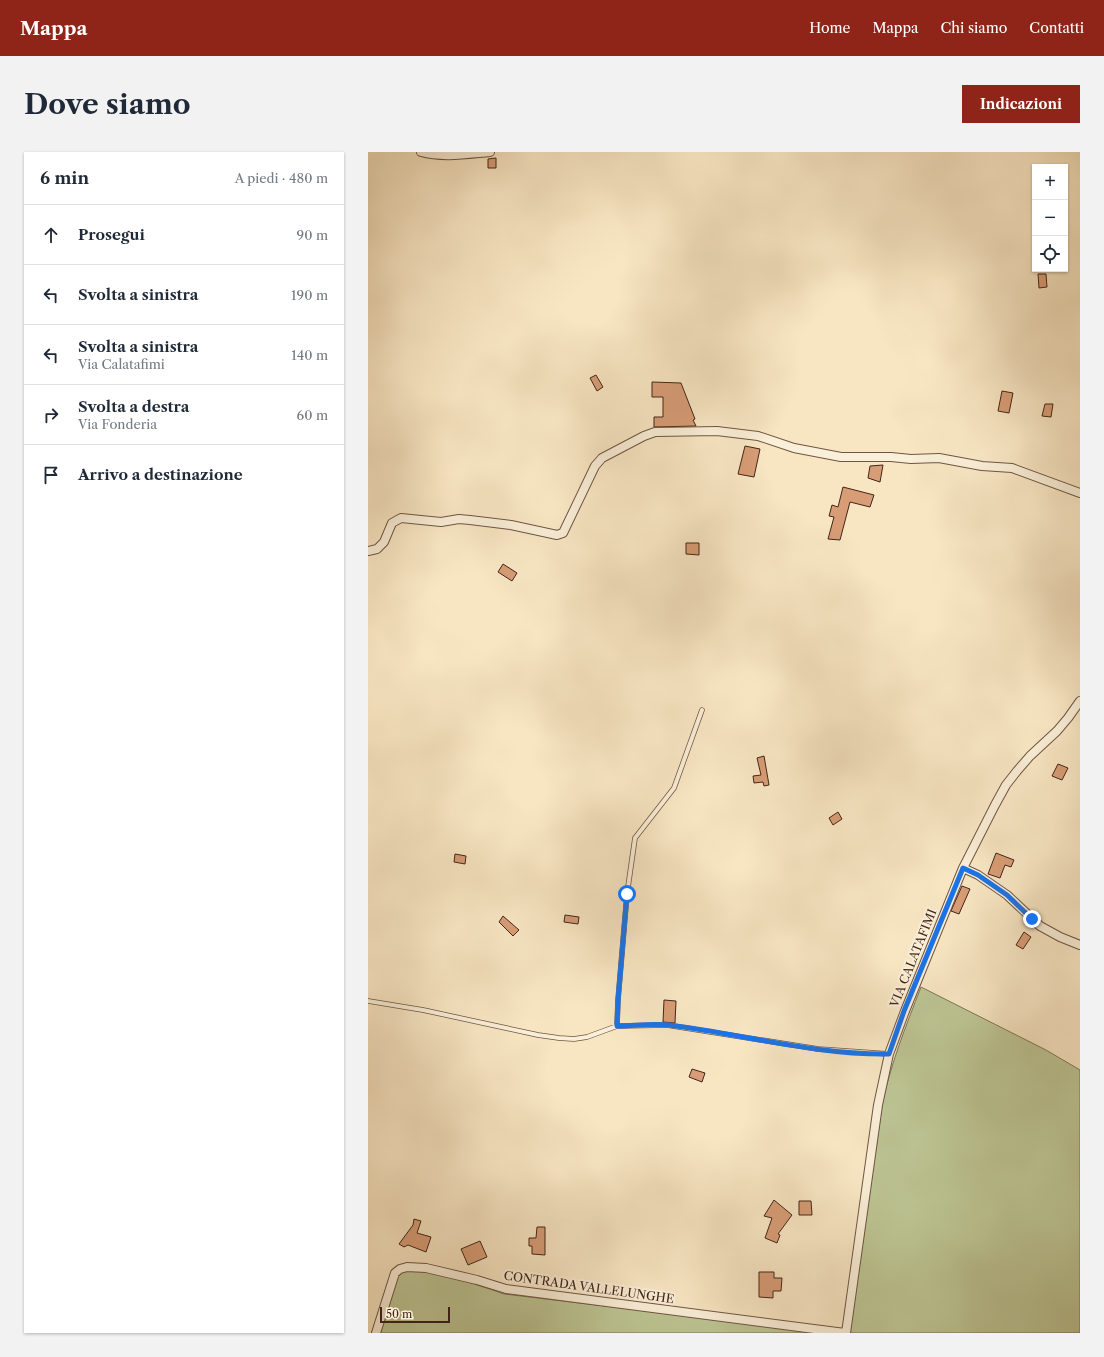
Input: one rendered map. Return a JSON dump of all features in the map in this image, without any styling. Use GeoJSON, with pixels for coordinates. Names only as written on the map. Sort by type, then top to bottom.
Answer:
{"type":"FeatureCollection","features":[{"type":"Feature","properties":{"kind":"street"},"geometry":{"type":"LineString","coordinates":[[421,152],[431,154],[459,155],[490,152]]}},
{"type":"Feature","properties":{"kind":"street"},"geometry":{"type":"LineString","coordinates":[[368,551],[377,549],[384,542],[392,523],[401,518],[441,522],[459,519],[511,525],[557,535],[563,533],[595,466],[602,458],[644,436],[655,432],[717,431],[758,436],[794,448],[841,457],[891,457],[911,459],[940,458],[982,466],[1012,468],[1080,493]]}},
{"type":"Feature","properties":{"kind":"street","name":"VIA CALATAFIMI"},"geometry":{"type":"LineString","coordinates":[[845,1333],[878,1105],[889,1054],[904,1011],[963,868],[995,804],[1006,785],[1030,756],[1057,732],[1080,701]]}},
{"type":"Feature","properties":{"kind":"street"},"geometry":{"type":"LineString","coordinates":[[963,868],[978,875],[1007,895],[1040,926],[1060,937],[1080,945]]}},
{"type":"Feature","properties":{"kind":"street","name":"CONTRADA VALLELUNGHE"},"geometry":{"type":"LineString","coordinates":[[376,1333],[395,1273],[400,1269],[407,1267],[426,1268],[506,1289],[845,1333]]}},
{"type":"Feature","properties":{"kind":"lane"},"geometry":{"type":"LineString","coordinates":[[617,1026],[627,894],[635,838],[674,788],[702,710]]}},
{"type":"Feature","properties":{"kind":"lane"},"geometry":{"type":"LineString","coordinates":[[368,1001],[423,1010],[538,1035],[559,1038],[574,1039],[587,1037],[617,1026],[667,1025],[818,1050],[889,1054]]}},
{"type":"Feature","properties":{"kind":"green space"},"geometry":{"type":"Polygon","coordinates":[[[921,987],[1046,1050],[1080,1070],[1080,1333],[850,1333],[885,1091],[904,1031],[921,987]]]}},
{"type":"Feature","properties":{"kind":"green space"},"geometry":{"type":"Polygon","coordinates":[[[407,1269],[457,1279],[504,1294],[832,1333],[379,1333],[397,1275],[407,1269]]]}},
{"type":"Feature","properties":{"kind":"building"},"geometry":{"type":"Polygon","coordinates":[[[496,158],[496,168],[488,168],[488,159],[496,158]]]}},
{"type":"Feature","properties":{"kind":"building"},"geometry":{"type":"Polygon","coordinates":[[[1038,274],[1046,274],[1047,287],[1039,288],[1038,274]]]}},
{"type":"Feature","properties":{"kind":"building"},"geometry":{"type":"Polygon","coordinates":[[[596,375],[603,387],[597,391],[590,378],[596,375]]]}},
{"type":"Feature","properties":{"kind":"building"},"geometry":{"type":"Polygon","coordinates":[[[652,382],[681,383],[695,419],[693,420],[696,426],[654,427],[654,417],[663,417],[663,397],[652,397],[652,382]]]}},
{"type":"Feature","properties":{"kind":"building"},"geometry":{"type":"Polygon","coordinates":[[[1002,391],[1013,393],[1009,413],[998,411],[1002,391]]]}},
{"type":"Feature","properties":{"kind":"building"},"geometry":{"type":"Polygon","coordinates":[[[1045,404],[1053,404],[1051,417],[1042,416],[1045,404]]]}},
{"type":"Feature","properties":{"kind":"building"},"geometry":{"type":"Polygon","coordinates":[[[745,446],[760,449],[754,477],[738,474],[745,446]]]}},
{"type":"Feature","properties":{"kind":"building"},"geometry":{"type":"Polygon","coordinates":[[[883,465],[880,482],[868,478],[870,466],[883,465]]]}},
{"type":"Feature","properties":{"kind":"building"},"geometry":{"type":"Polygon","coordinates":[[[843,487],[874,495],[870,507],[850,502],[840,540],[828,539],[834,517],[829,516],[832,505],[838,507],[843,487]]]}},
{"type":"Feature","properties":{"kind":"building"},"geometry":{"type":"Polygon","coordinates":[[[686,543],[699,543],[699,555],[686,554],[686,543]]]}},
{"type":"Feature","properties":{"kind":"building"},"geometry":{"type":"Polygon","coordinates":[[[503,564],[517,573],[512,581],[498,572],[503,564]]]}},
{"type":"Feature","properties":{"kind":"building"},"geometry":{"type":"Polygon","coordinates":[[[764,756],[769,785],[764,786],[763,782],[754,783],[753,776],[761,775],[757,758],[764,756]]]}},
{"type":"Feature","properties":{"kind":"building"},"geometry":{"type":"Polygon","coordinates":[[[1058,764],[1068,768],[1062,780],[1052,776],[1058,764]]]}},
{"type":"Feature","properties":{"kind":"building"},"geometry":{"type":"Polygon","coordinates":[[[838,812],[842,819],[833,825],[829,818],[838,812]]]}},
{"type":"Feature","properties":{"kind":"building"},"geometry":{"type":"Polygon","coordinates":[[[996,853],[1014,860],[1011,867],[1005,865],[1000,878],[988,874],[996,853]]]}},
{"type":"Feature","properties":{"kind":"building"},"geometry":{"type":"Polygon","coordinates":[[[455,854],[466,856],[465,864],[454,862],[455,854]]]}},
{"type":"Feature","properties":{"kind":"building"},"geometry":{"type":"Polygon","coordinates":[[[962,886],[970,889],[959,914],[951,911],[962,886]]]}},
{"type":"Feature","properties":{"kind":"building"},"geometry":{"type":"Polygon","coordinates":[[[565,915],[579,917],[578,924],[564,922],[565,915]]]}},
{"type":"Feature","properties":{"kind":"building"},"geometry":{"type":"Polygon","coordinates":[[[503,916],[519,930],[513,936],[499,922],[503,916]]]}},
{"type":"Feature","properties":{"kind":"building"},"geometry":{"type":"Polygon","coordinates":[[[1024,932],[1031,937],[1023,949],[1016,945],[1024,932]]]}},
{"type":"Feature","properties":{"kind":"building"},"geometry":{"type":"Polygon","coordinates":[[[664,1000],[676,1001],[675,1023],[663,1022],[664,1000]]]}},
{"type":"Feature","properties":{"kind":"building"},"geometry":{"type":"Polygon","coordinates":[[[692,1069],[705,1073],[702,1082],[689,1077],[692,1069]]]}},
{"type":"Feature","properties":{"kind":"building"},"geometry":{"type":"Polygon","coordinates":[[[774,1200],[792,1215],[778,1234],[780,1235],[777,1243],[765,1238],[772,1218],[764,1216],[774,1200]]]}},
{"type":"Feature","properties":{"kind":"building"},"geometry":{"type":"Polygon","coordinates":[[[799,1201],[811,1201],[812,1215],[799,1215],[799,1201]]]}},
{"type":"Feature","properties":{"kind":"building"},"geometry":{"type":"Polygon","coordinates":[[[414,1219],[421,1221],[417,1233],[431,1237],[426,1252],[408,1245],[404,1247],[399,1244],[413,1225],[414,1219]]]}},
{"type":"Feature","properties":{"kind":"building"},"geometry":{"type":"Polygon","coordinates":[[[537,1227],[545,1227],[545,1255],[532,1254],[532,1246],[529,1246],[529,1238],[536,1238],[537,1227]]]}},
{"type":"Feature","properties":{"kind":"building"},"geometry":{"type":"Polygon","coordinates":[[[480,1241],[487,1257],[468,1265],[461,1249],[480,1241]]]}},
{"type":"Feature","properties":{"kind":"building"},"geometry":{"type":"Polygon","coordinates":[[[759,1272],[774,1272],[774,1278],[782,1278],[781,1291],[773,1291],[773,1298],[759,1297],[759,1272]]]}},
{"type":"Feature","properties":{"kind":"route"},"geometry":{"type":"LineString","coordinates":[[627,894],[617,1026],[667,1025],[818,1050],[876,1054],[889,1054],[904,1011],[963,868],[978,875],[1007,895],[1032,919]]}}]}
